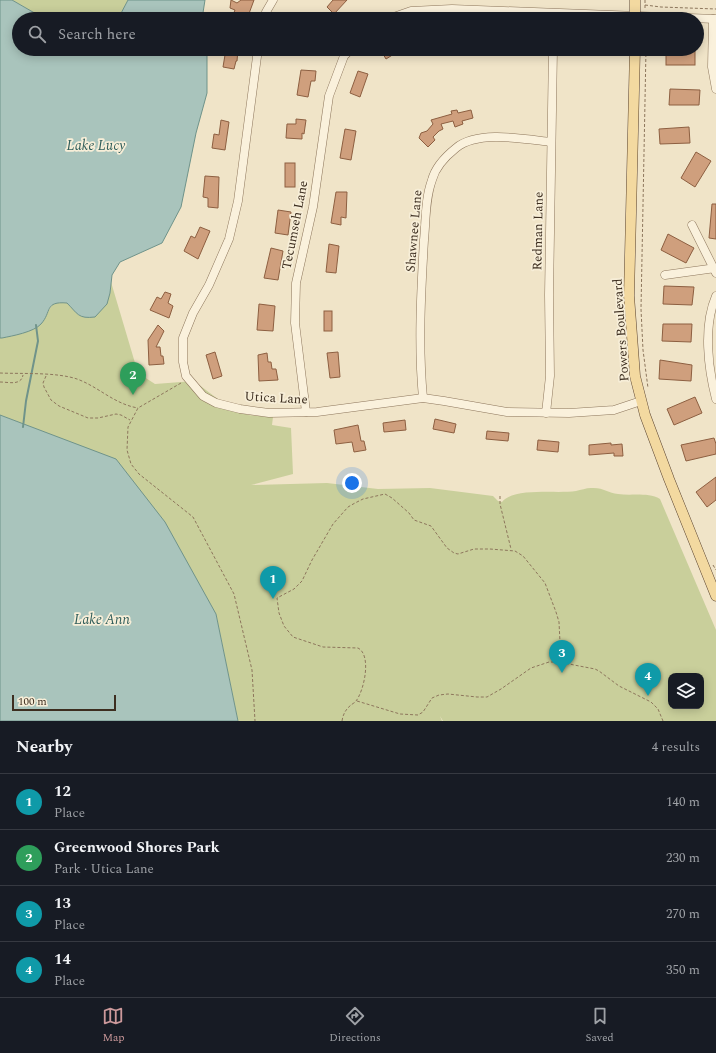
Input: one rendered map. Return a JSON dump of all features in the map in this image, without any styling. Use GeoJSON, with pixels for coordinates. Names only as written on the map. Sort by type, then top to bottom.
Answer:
{"type":"FeatureCollection","features":[{"type":"Feature","properties":{"kind":"main road"},"geometry":{"type":"LineString","coordinates":[[635,0],[635,12]]}},
{"type":"Feature","properties":{"kind":"main road","name":"Powers Boulevard"},"geometry":{"type":"LineString","coordinates":[[635,56],[629,296],[635,376],[645,415],[716,596]]}},
{"type":"Feature","properties":{"kind":"street"},"geometry":{"type":"LineString","coordinates":[[266,12],[272,0]]}},
{"type":"Feature","properties":{"kind":"street"},"geometry":{"type":"LineString","coordinates":[[408,12],[452,9],[496,12]]}},
{"type":"Feature","properties":{"kind":"street"},"geometry":{"type":"LineString","coordinates":[[704,19],[715,19],[712,66],[716,89]]}},
{"type":"Feature","properties":{"kind":"street","name":"Utica Lane"},"geometry":{"type":"LineString","coordinates":[[257,56],[238,201],[229,239],[209,285],[193,313],[183,338],[183,362],[186,376],[203,396],[216,403],[240,409],[269,413],[318,412],[423,398],[507,412],[569,414],[614,410],[641,402]]}},
{"type":"Feature","properties":{"kind":"street","name":"Tecumseh Lane"},"geometry":{"type":"LineString","coordinates":[[306,412],[295,323],[296,283],[313,207],[328,96],[344,56]]}},
{"type":"Feature","properties":{"kind":"street","name":"Redman Lane"},"geometry":{"type":"LineString","coordinates":[[546,413],[550,376],[549,295],[553,56]]}},
{"type":"Feature","properties":{"kind":"street","name":"Shawnee Lane"},"geometry":{"type":"LineString","coordinates":[[423,398],[421,376],[422,277],[427,203],[432,178],[442,161],[456,148],[470,141],[493,138],[515,138],[551,142]]}},
{"type":"Feature","properties":{"kind":"street"},"geometry":{"type":"LineString","coordinates":[[665,275],[715,270],[692,225]]}},
{"type":"Feature","properties":{"kind":"street"},"geometry":{"type":"LineString","coordinates":[[716,296],[710,317],[707,348],[716,399]]}},
{"type":"Feature","properties":{"kind":"path"},"geometry":{"type":"LineString","coordinates":[[645,5],[716,9]]}},
{"type":"Feature","properties":{"kind":"path"},"geometry":{"type":"LineString","coordinates":[[646,56],[641,309],[647,388]]}},
{"type":"Feature","properties":{"kind":"path"},"geometry":{"type":"LineString","coordinates":[[0,373],[34,374],[77,379],[107,394],[118,403],[138,408]]}},
{"type":"Feature","properties":{"kind":"path"},"geometry":{"type":"LineString","coordinates":[[0,382],[18,382],[22,380],[23,374]]}},
{"type":"Feature","properties":{"kind":"path"},"geometry":{"type":"LineString","coordinates":[[46,375],[43,383],[44,387],[51,400],[59,406],[88,418],[116,414],[131,420]]}},
{"type":"Feature","properties":{"kind":"path"},"geometry":{"type":"LineString","coordinates":[[188,379],[138,408],[128,427],[127,450],[131,464],[139,474],[194,517],[234,594],[252,670],[255,721]]}},
{"type":"Feature","properties":{"kind":"path"},"geometry":{"type":"LineString","coordinates":[[342,721],[346,709],[356,701],[365,676],[366,664],[363,651],[358,648],[323,647],[293,637],[284,626],[276,601],[278,596],[294,589],[302,581],[312,560],[333,524],[348,508],[363,499],[385,494],[388,495],[409,513],[414,520],[431,526],[447,548],[454,553],[463,553],[481,548],[511,550],[518,552],[523,556],[547,587],[559,622],[561,662]]}},
{"type":"Feature","properties":{"kind":"path"},"geometry":{"type":"LineString","coordinates":[[500,496],[500,504],[511,550]]}},
{"type":"Feature","properties":{"kind":"path"},"geometry":{"type":"LineString","coordinates":[[713,565],[716,570]]}},
{"type":"Feature","properties":{"kind":"path"},"geometry":{"type":"LineString","coordinates":[[356,701],[400,714],[418,715],[423,712],[432,698],[439,695],[448,694],[487,697],[531,668],[549,662],[561,662],[600,671],[619,686],[651,702],[658,709],[663,721]]}},
{"type":"Feature","properties":{"kind":"green space"},"geometry":{"type":"Polygon","coordinates":[[[12,0],[128,0],[122,12],[33,12],[12,0]]]}},
{"type":"Feature","properties":{"kind":"green space"},"geometry":{"type":"Polygon","coordinates":[[[111,282],[138,373],[155,384],[194,381],[227,406],[248,415],[273,417],[272,425],[291,428],[293,474],[251,485],[327,483],[378,489],[430,488],[493,496],[498,501],[502,502],[508,497],[516,494],[568,492],[595,488],[623,495],[645,495],[660,499],[716,630],[716,721],[443,721],[440,716],[442,721],[238,721],[216,614],[46,433],[0,415],[0,338],[40,325],[52,305],[56,302],[67,303],[80,316],[110,293],[111,282]]]}},
{"type":"Feature","properties":{"kind":"water","name":"Lake Lucy"},"geometry":{"type":"Polygon","coordinates":[[[0,0],[12,0],[33,12],[12,12],[12,56],[207,56],[207,93],[196,133],[181,207],[162,243],[120,262],[112,275],[107,304],[95,317],[85,317],[79,315],[67,303],[55,304],[50,308],[44,320],[38,327],[23,333],[0,338],[0,0]]]}},
{"type":"Feature","properties":{"kind":"water"},"geometry":{"type":"Polygon","coordinates":[[[128,0],[205,0],[203,12],[122,12],[128,0]]]}},
{"type":"Feature","properties":{"kind":"water","name":"Lake Ann"},"geometry":{"type":"Polygon","coordinates":[[[0,415],[116,459],[165,522],[216,614],[238,721],[0,721],[0,415]]]}},
{"type":"Feature","properties":{"kind":"building"},"geometry":{"type":"Polygon","coordinates":[[[231,0],[237,3],[241,0],[254,0],[250,12],[234,12],[235,10],[230,8],[231,0]]]}},
{"type":"Feature","properties":{"kind":"building"},"geometry":{"type":"Polygon","coordinates":[[[333,0],[347,0],[336,12],[332,12],[327,7],[333,0]]]}},
{"type":"Feature","properties":{"kind":"building"},"geometry":{"type":"Polygon","coordinates":[[[225,56],[237,56],[234,69],[223,67],[225,56]]]}},
{"type":"Feature","properties":{"kind":"building"},"geometry":{"type":"Polygon","coordinates":[[[666,56],[695,56],[695,65],[666,65],[666,56]]]}},
{"type":"Feature","properties":{"kind":"building"},"geometry":{"type":"Polygon","coordinates":[[[301,70],[316,71],[315,81],[311,81],[308,97],[297,95],[301,70]]]}},
{"type":"Feature","properties":{"kind":"building"},"geometry":{"type":"Polygon","coordinates":[[[358,71],[368,74],[360,97],[350,93],[358,71]]]}},
{"type":"Feature","properties":{"kind":"building"},"geometry":{"type":"Polygon","coordinates":[[[670,89],[700,90],[699,105],[669,105],[670,89]]]}},
{"type":"Feature","properties":{"kind":"building"},"geometry":{"type":"Polygon","coordinates":[[[457,110],[458,113],[471,110],[473,118],[462,121],[463,124],[455,127],[453,121],[441,124],[443,129],[433,137],[435,140],[428,147],[419,138],[421,133],[427,131],[433,124],[431,120],[452,114],[451,111],[457,110]]]}},
{"type":"Feature","properties":{"kind":"building"},"geometry":{"type":"Polygon","coordinates":[[[296,119],[306,120],[304,134],[302,133],[302,139],[286,138],[287,124],[296,124],[296,119]]]}},
{"type":"Feature","properties":{"kind":"building"},"geometry":{"type":"Polygon","coordinates":[[[221,120],[229,122],[225,150],[212,148],[214,134],[219,135],[221,120]]]}},
{"type":"Feature","properties":{"kind":"building"},"geometry":{"type":"Polygon","coordinates":[[[689,127],[690,143],[660,144],[659,129],[689,127]]]}},
{"type":"Feature","properties":{"kind":"building"},"geometry":{"type":"Polygon","coordinates":[[[345,129],[356,131],[351,160],[340,158],[345,129]]]}},
{"type":"Feature","properties":{"kind":"building"},"geometry":{"type":"Polygon","coordinates":[[[696,152],[711,161],[695,187],[681,178],[696,152]]]}},
{"type":"Feature","properties":{"kind":"building"},"geometry":{"type":"Polygon","coordinates":[[[285,163],[295,163],[295,187],[285,187],[285,163]]]}},
{"type":"Feature","properties":{"kind":"building"},"geometry":{"type":"Polygon","coordinates":[[[205,176],[219,177],[218,208],[208,207],[208,198],[203,197],[205,176]]]}},
{"type":"Feature","properties":{"kind":"building"},"geometry":{"type":"Polygon","coordinates":[[[336,192],[347,192],[346,218],[341,217],[341,225],[331,223],[336,192]]]}},
{"type":"Feature","properties":{"kind":"building"},"geometry":{"type":"Polygon","coordinates":[[[712,204],[716,204],[716,239],[709,238],[712,204]]]}},
{"type":"Feature","properties":{"kind":"building"},"geometry":{"type":"Polygon","coordinates":[[[278,210],[291,212],[288,235],[275,233],[278,210]]]}},
{"type":"Feature","properties":{"kind":"building"},"geometry":{"type":"Polygon","coordinates":[[[200,227],[210,231],[198,259],[184,251],[191,236],[195,238],[200,227]]]}},
{"type":"Feature","properties":{"kind":"building"},"geometry":{"type":"Polygon","coordinates":[[[668,234],[694,248],[686,263],[661,250],[668,234]]]}},
{"type":"Feature","properties":{"kind":"building"},"geometry":{"type":"Polygon","coordinates":[[[329,244],[339,246],[336,273],[326,272],[329,244]]]}},
{"type":"Feature","properties":{"kind":"building"},"geometry":{"type":"Polygon","coordinates":[[[271,248],[283,251],[278,280],[264,278],[271,248]]]}},
{"type":"Feature","properties":{"kind":"building"},"geometry":{"type":"Polygon","coordinates":[[[664,286],[694,287],[692,305],[663,304],[664,286]]]}},
{"type":"Feature","properties":{"kind":"building"},"geometry":{"type":"Polygon","coordinates":[[[165,292],[171,294],[168,303],[173,306],[169,318],[150,310],[157,297],[161,299],[165,292]]]}},
{"type":"Feature","properties":{"kind":"building"},"geometry":{"type":"Polygon","coordinates":[[[259,304],[275,306],[273,331],[257,330],[259,304]]]}},
{"type":"Feature","properties":{"kind":"building"},"geometry":{"type":"Polygon","coordinates":[[[324,311],[332,311],[332,331],[324,331],[324,311]]]}},
{"type":"Feature","properties":{"kind":"building"},"geometry":{"type":"Polygon","coordinates":[[[663,324],[692,324],[691,342],[662,341],[663,324]]]}},
{"type":"Feature","properties":{"kind":"building"},"geometry":{"type":"Polygon","coordinates":[[[158,325],[164,331],[156,347],[160,347],[164,364],[149,365],[148,340],[158,325]]]}},
{"type":"Feature","properties":{"kind":"building"},"geometry":{"type":"Polygon","coordinates":[[[215,352],[222,376],[213,379],[206,355],[215,352]]]}},
{"type":"Feature","properties":{"kind":"building"},"geometry":{"type":"Polygon","coordinates":[[[338,352],[340,377],[330,378],[327,353],[338,352]]]}},
{"type":"Feature","properties":{"kind":"building"},"geometry":{"type":"Polygon","coordinates":[[[267,353],[268,362],[271,362],[272,369],[276,369],[278,380],[259,381],[258,355],[267,353]]]}},
{"type":"Feature","properties":{"kind":"building"},"geometry":{"type":"Polygon","coordinates":[[[660,360],[692,365],[691,381],[659,379],[660,360]]]}},
{"type":"Feature","properties":{"kind":"building"},"geometry":{"type":"Polygon","coordinates":[[[695,397],[702,413],[674,425],[667,409],[695,397]]]}},
{"type":"Feature","properties":{"kind":"building"},"geometry":{"type":"Polygon","coordinates":[[[435,419],[456,424],[454,433],[433,429],[435,419]]]}},
{"type":"Feature","properties":{"kind":"building"},"geometry":{"type":"Polygon","coordinates":[[[405,420],[406,430],[384,432],[383,423],[405,420]]]}},
{"type":"Feature","properties":{"kind":"building"},"geometry":{"type":"Polygon","coordinates":[[[358,425],[361,441],[364,441],[366,450],[354,452],[352,442],[336,444],[334,430],[358,425]]]}},
{"type":"Feature","properties":{"kind":"building"},"geometry":{"type":"Polygon","coordinates":[[[487,431],[509,433],[508,441],[486,439],[487,431]]]}},
{"type":"Feature","properties":{"kind":"building"},"geometry":{"type":"Polygon","coordinates":[[[714,438],[716,444],[716,454],[686,461],[681,445],[714,438]]]}},
{"type":"Feature","properties":{"kind":"building"},"geometry":{"type":"Polygon","coordinates":[[[538,440],[559,442],[558,452],[537,450],[538,440]]]}},
{"type":"Feature","properties":{"kind":"building"},"geometry":{"type":"Polygon","coordinates":[[[611,443],[611,445],[622,444],[623,456],[614,456],[614,453],[589,455],[589,445],[611,443]]]}},
{"type":"Feature","properties":{"kind":"building"},"geometry":{"type":"Polygon","coordinates":[[[716,477],[716,500],[707,507],[696,492],[716,477]]]}},
{"type":"Feature","properties":{"kind":"waterway"},"geometry":{"type":"LineString","coordinates":[[23,427],[26,401],[38,341],[36,325]]}},
{"type":"Feature","properties":{"kind":"place","name":"Greenwood Shores Park"},"geometry":{"type":"Point","coordinates":[133,395]}},
{"type":"Feature","properties":{"kind":"place","name":"12"},"geometry":{"type":"Point","coordinates":[273,599]}},
{"type":"Feature","properties":{"kind":"place","name":"13"},"geometry":{"type":"Point","coordinates":[562,673]}},
{"type":"Feature","properties":{"kind":"place","name":"14"},"geometry":{"type":"Point","coordinates":[648,696]}}]}
